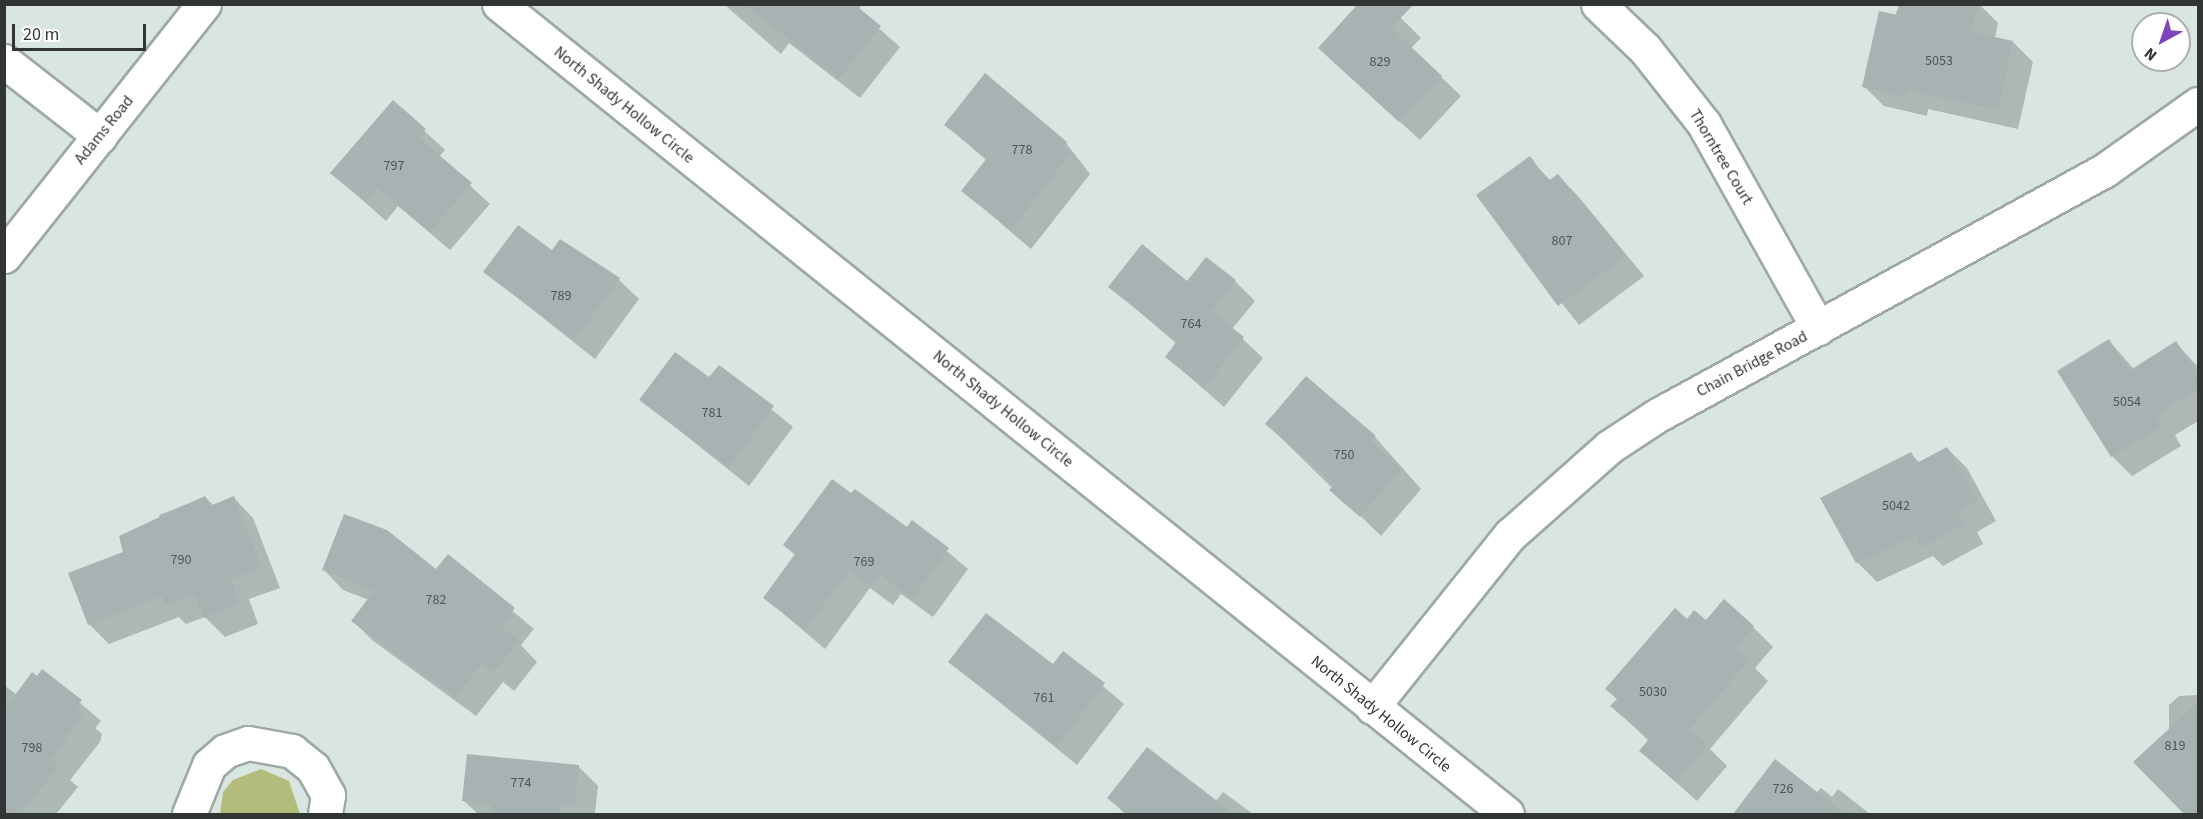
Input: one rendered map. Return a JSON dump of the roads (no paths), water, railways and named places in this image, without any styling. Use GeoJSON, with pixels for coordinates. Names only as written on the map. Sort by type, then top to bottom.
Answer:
{"type":"FeatureCollection","features":[{"type":"Feature","properties":{"kind":"street","name":"Adams Road"},"geometry":{"type":"LineString","coordinates":[[4,256],[204,4]]}},
{"type":"Feature","properties":{"kind":"street","name":"North Shady Hollow Circle"},"geometry":{"type":"LineString","coordinates":[[499,4],[1507,814]]}},
{"type":"Feature","properties":{"kind":"street","name":"Thorntree Court"},"geometry":{"type":"LineString","coordinates":[[1598,4],[1645,49],[1704,124],[1818,328]]}},
{"type":"Feature","properties":{"kind":"street"},"geometry":{"type":"LineString","coordinates":[[4,62],[100,136]]}},
{"type":"Feature","properties":{"kind":"street","name":"Chain Bridge Road"},"geometry":{"type":"LineString","coordinates":[[1372,706],[1510,535],[1564,484],[1656,416],[2105,170],[2199,104]]}},
{"type":"Feature","properties":{"kind":"street"},"geometry":{"type":"LineString","coordinates":[[189,814],[209,765],[225,751],[248,742],[292,751],[313,768],[328,795],[325,814]]}}]}
